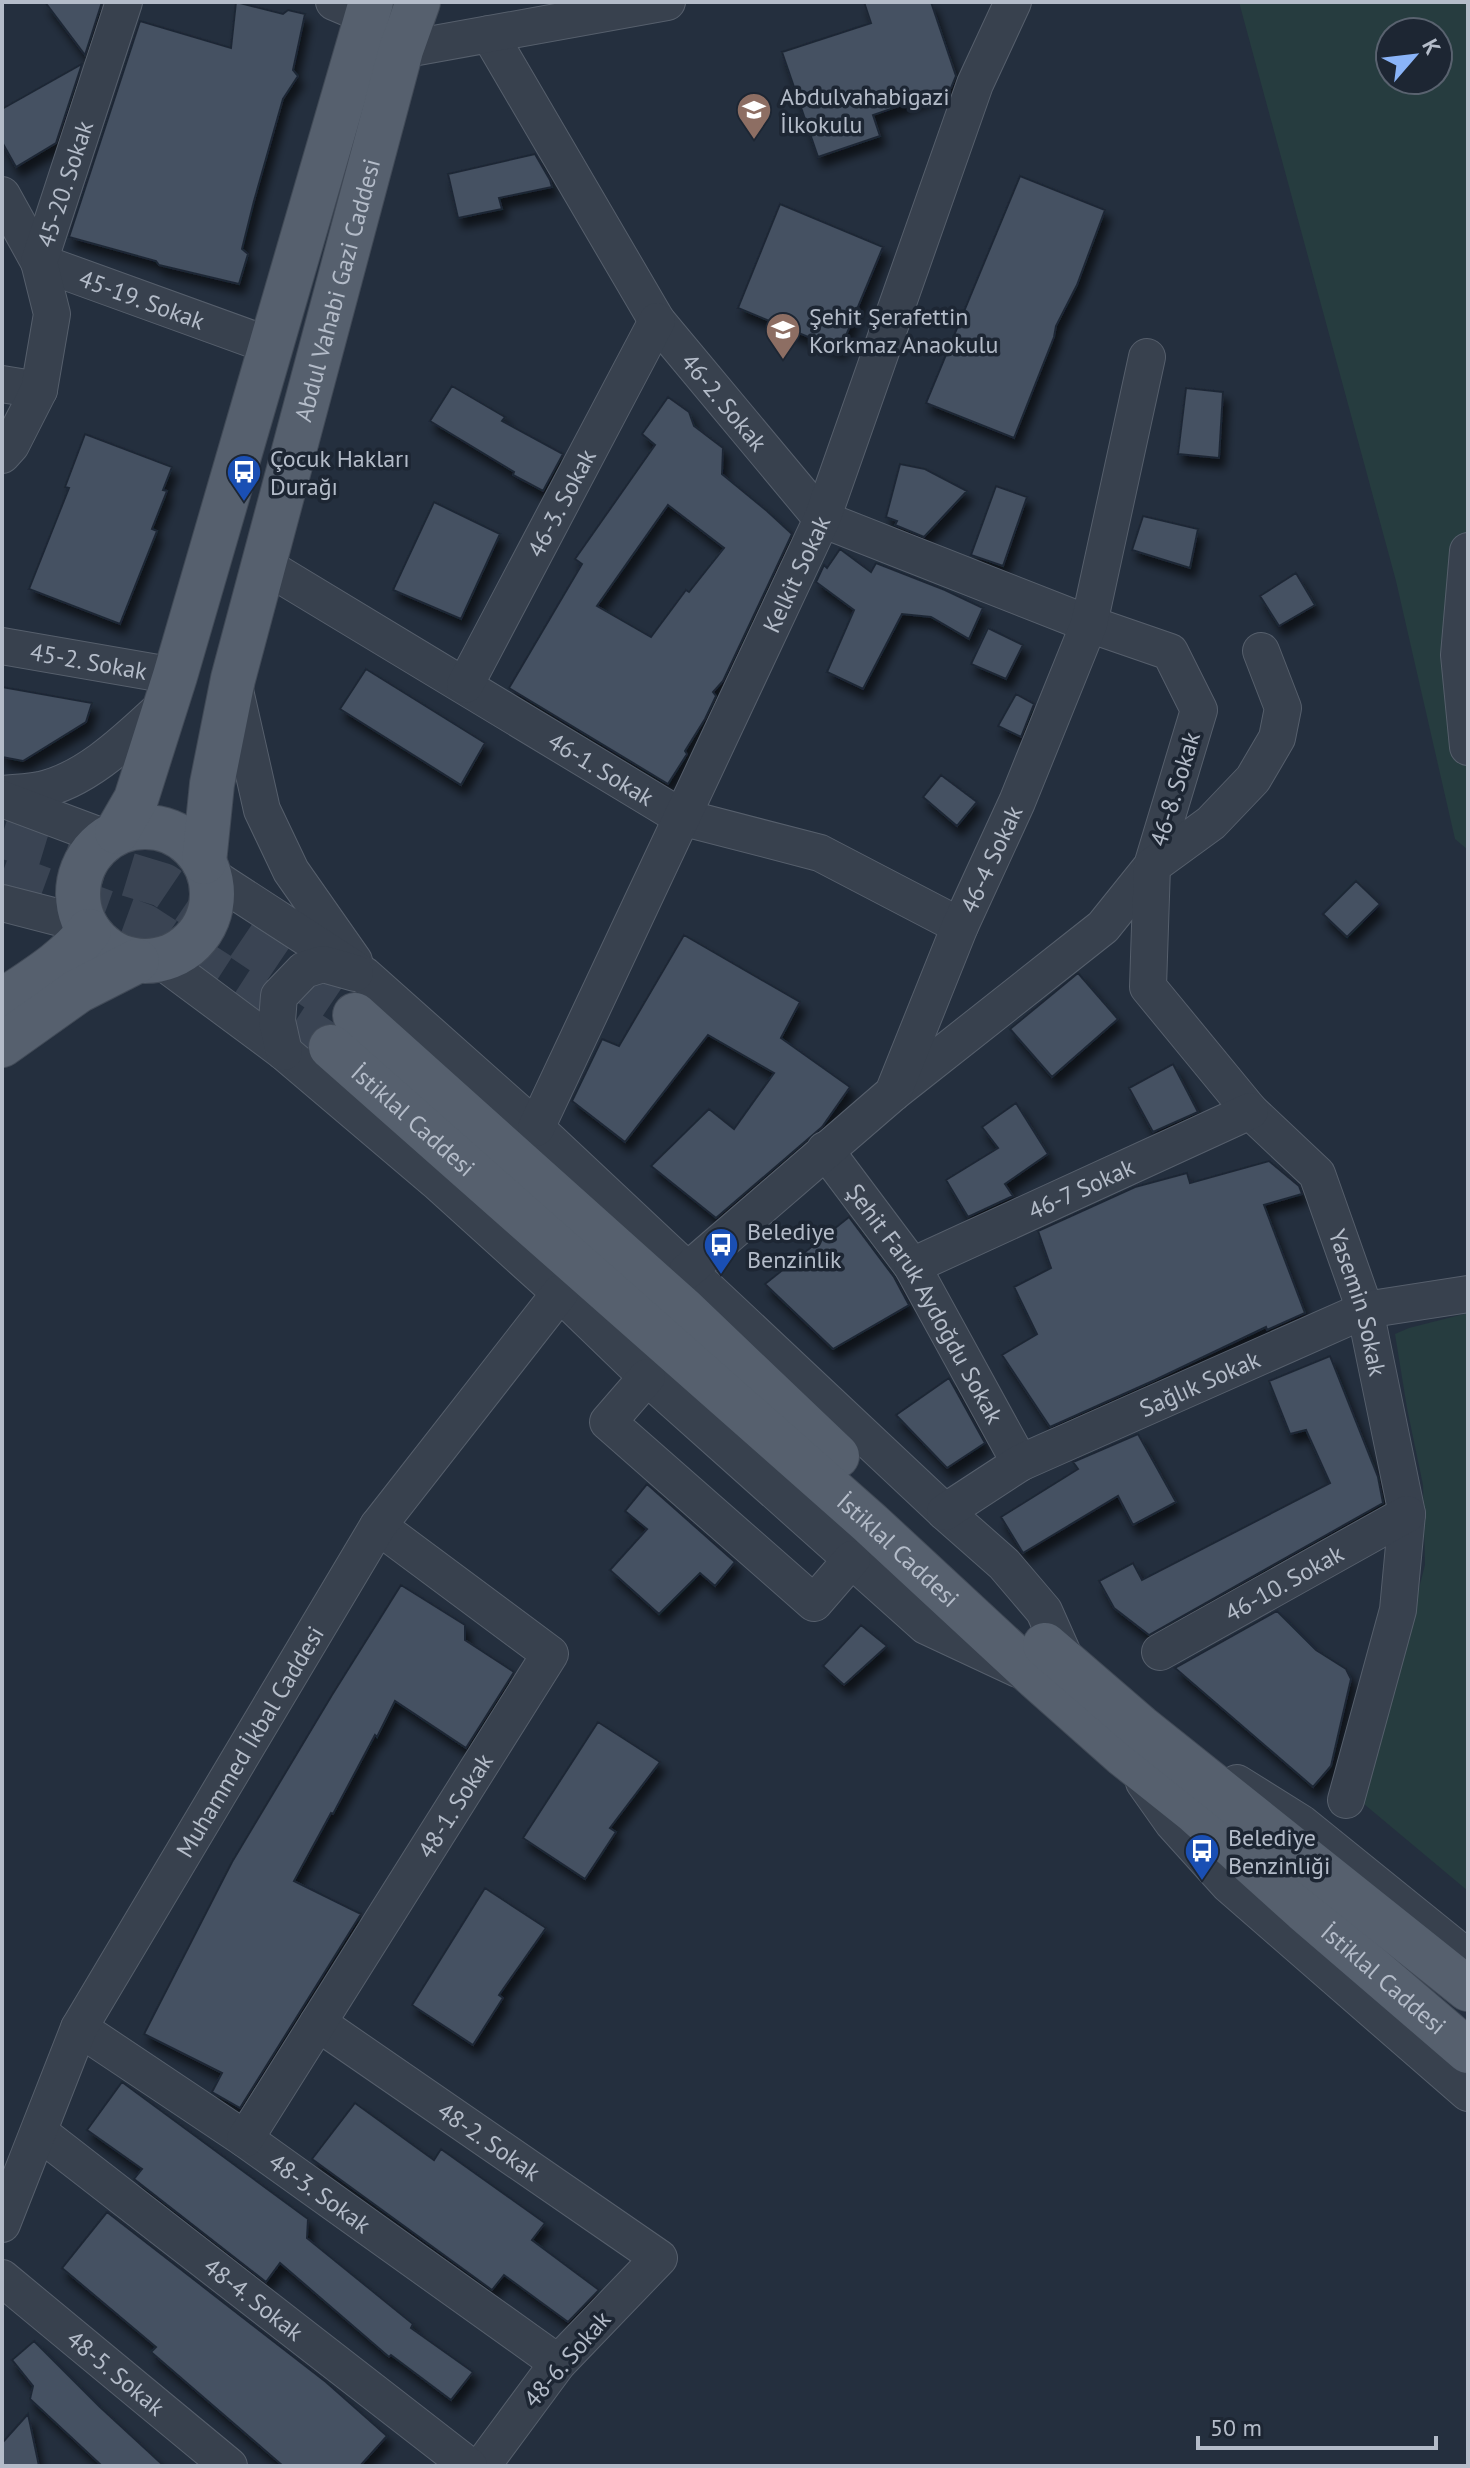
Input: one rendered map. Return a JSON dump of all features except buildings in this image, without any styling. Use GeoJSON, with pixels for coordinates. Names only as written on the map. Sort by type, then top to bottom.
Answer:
{"type":"FeatureCollection","features":[{"type":"Feature","properties":{"kind":"main road","name":"Abdul Vahabi Gazi Caddesi"},"geometry":{"type":"LineString","coordinates":[[207,869],[212,784],[233,679],[401,50],[418,2]]}},
{"type":"Feature","properties":{"kind":"main road","name":"Abdul Vahabi Gazi Caddesi"},"geometry":{"type":"LineString","coordinates":[[111,835],[136,799],[170,690],[271,346],[357,7]]}},
{"type":"Feature","properties":{"kind":"main road"},"geometry":{"type":"LineString","coordinates":[[2,1045],[78,991],[148,960],[175,954],[189,945],[205,925],[212,900],[207,869],[189,842],[166,830],[141,826],[111,835],[88,857],[78,881],[77,899],[86,927],[111,952],[148,960]]}},
{"type":"Feature","properties":{"kind":"main road"},"geometry":{"type":"LineString","coordinates":[[2,1001],[62,960],[76,947],[86,927]]}},
{"type":"Feature","properties":{"kind":"main road","name":"İstiklal Caddesi"},"geometry":{"type":"LineString","coordinates":[[350,1012],[871,1524],[1052,1671],[1137,1745],[1468,1989]]}},
{"type":"Feature","properties":{"kind":"main road","name":"İstiklal Caddesi"},"geometry":{"type":"LineString","coordinates":[[1137,1745],[1193,1810],[1468,2051]]}},
{"type":"Feature","properties":{"kind":"street","name":"45-20. Sokak"},"geometry":{"type":"LineString","coordinates":[[2,455],[11,445],[39,390],[52,314],[39,262],[124,2]]}},
{"type":"Feature","properties":{"kind":"street"},"geometry":{"type":"LineString","coordinates":[[401,50],[667,2]]}},
{"type":"Feature","properties":{"kind":"street","name":"Kelkit Sokak"},"geometry":{"type":"LineString","coordinates":[[536,1128],[822,519],[975,84],[1013,2]]}},
{"type":"Feature","properties":{"kind":"street","name":"46-2. Sokak"},"geometry":{"type":"LineString","coordinates":[[489,34],[657,321],[822,519],[1089,624]]}},
{"type":"Feature","properties":{"kind":"street"},"geometry":{"type":"LineString","coordinates":[[2,195],[39,262]]}},
{"type":"Feature","properties":{"kind":"street","name":"45-19. Sokak"},"geometry":{"type":"LineString","coordinates":[[39,262],[271,346]]}},
{"type":"Feature","properties":{"kind":"street","name":"46-3. Sokak"},"geometry":{"type":"LineString","coordinates":[[465,685],[657,321]]}},
{"type":"Feature","properties":{"kind":"street","name":"46-4 Sokak"},"geometry":{"type":"LineString","coordinates":[[687,1271],[893,1093],[960,926],[1017,802],[1089,624],[1147,357]]}},
{"type":"Feature","properties":{"kind":"street"},"geometry":{"type":"LineString","coordinates":[[2,384],[39,390]]}},
{"type":"Feature","properties":{"kind":"street"},"geometry":{"type":"LineString","coordinates":[[1468,551],[1459,655],[1468,747]]}},
{"type":"Feature","properties":{"kind":"street","name":"46-1. Sokak"},"geometry":{"type":"LineString","coordinates":[[264,565],[681,817],[820,853],[960,926]]}},
{"type":"Feature","properties":{"kind":"street","name":"46-8. Sokak"},"geometry":{"type":"LineString","coordinates":[[893,1093],[1103,927],[1152,866],[1199,710],[1170,652],[1089,624]]}},
{"type":"Feature","properties":{"kind":"street","name":"45-2. Sokak"},"geometry":{"type":"LineString","coordinates":[[2,646],[170,690]]}},
{"type":"Feature","properties":{"kind":"street"},"geometry":{"type":"LineString","coordinates":[[1152,866],[1211,823],[1253,779],[1277,738],[1283,708],[1261,651]]}},
{"type":"Feature","properties":{"kind":"street"},"geometry":{"type":"LineString","coordinates":[[233,679],[262,810],[350,1012]]}},
{"type":"Feature","properties":{"kind":"street"},"geometry":{"type":"LineString","coordinates":[[2,797],[43,789],[79,774],[118,748],[170,690]]}},
{"type":"Feature","properties":{"kind":"street"},"geometry":{"type":"LineString","coordinates":[[2,797],[111,835]]}},
{"type":"Feature","properties":{"kind":"street","name":"Yasemin Sokak"},"geometry":{"type":"LineString","coordinates":[[1152,866],[1148,987],[1250,1111],[1317,1174],[1365,1310],[1407,1514],[1398,1610],[1346,1800]]}},
{"type":"Feature","properties":{"kind":"street"},"geometry":{"type":"LineString","coordinates":[[148,960],[284,1052],[436,1181],[647,1377],[926,1626],[1052,1671],[1044,1611],[1004,1564],[536,1128],[350,1012],[207,869]]}},
{"type":"Feature","properties":{"kind":"street"},"geometry":{"type":"LineString","coordinates":[[2,903],[86,927]]}},
{"type":"Feature","properties":{"kind":"street"},"geometry":{"type":"LineString","coordinates":[[284,1052],[277,1021],[279,996],[304,970],[323,964],[350,1012]]}},
{"type":"Feature","properties":{"kind":"street","name":"46-7 Sokak"},"geometry":{"type":"LineString","coordinates":[[912,1266],[1250,1111]]}},
{"type":"Feature","properties":{"kind":"street","name":"Şehit Faruk Aydoğdu Sokak"},"geometry":{"type":"LineString","coordinates":[[825,1150],[912,1266],[1020,1463]]}},
{"type":"Feature","properties":{"kind":"street","name":"Muhammed İkbal Caddesi"},"geometry":{"type":"LineString","coordinates":[[2,2223],[79,2028],[378,1526],[560,1293]]}},
{"type":"Feature","properties":{"kind":"street","name":"Sağlık Sokak"},"geometry":{"type":"LineString","coordinates":[[945,1512],[1020,1463],[1365,1310],[1468,1294]]}},
{"type":"Feature","properties":{"kind":"street"},"geometry":{"type":"LineString","coordinates":[[647,1377],[608,1422],[814,1603],[852,1559]]}},
{"type":"Feature","properties":{"kind":"street","name":"46-10. Sokak"},"geometry":{"type":"LineString","coordinates":[[1160,1652],[1407,1514]]}},
{"type":"Feature","properties":{"kind":"street","name":"48-1. Sokak"},"geometry":{"type":"LineString","coordinates":[[245,2139],[550,1654],[378,1526]]}},
{"type":"Feature","properties":{"kind":"street"},"geometry":{"type":"LineString","coordinates":[[1137,1745],[1185,1750],[1301,1823],[1468,1958]]}},
{"type":"Feature","properties":{"kind":"street"},"geometry":{"type":"LineString","coordinates":[[1137,1745],[1173,1823],[1229,1885],[1468,2093]]}},
{"type":"Feature","properties":{"kind":"street","name":"48-2. Sokak"},"geometry":{"type":"LineString","coordinates":[[318,2023],[659,2258]]}},
{"type":"Feature","properties":{"kind":"street","name":"48-3. Sokak"},"geometry":{"type":"LineString","coordinates":[[79,2028],[245,2139],[558,2363]]}},
{"type":"Feature","properties":{"kind":"street","name":"48-4. Sokak"},"geometry":{"type":"LineString","coordinates":[[39,2132],[469,2466]]}},
{"type":"Feature","properties":{"kind":"street","name":"48-6. Sokak"},"geometry":{"type":"LineString","coordinates":[[482,2466],[558,2363],[659,2258]]}},
{"type":"Feature","properties":{"kind":"street","name":"48-5. Sokak"},"geometry":{"type":"LineString","coordinates":[[2,2278],[229,2466]]}},
{"type":"Feature","properties":{"kind":"green space"},"geometry":{"type":"Polygon","coordinates":[[[1239,2],[1468,2],[1468,850],[1455,839],[1396,581],[1239,2]]]}},
{"type":"Feature","properties":{"kind":"green space"},"geometry":{"type":"Polygon","coordinates":[[[1468,1313],[1468,1891],[1364,1804],[1425,1565],[1423,1485],[1395,1334],[1468,1313]]]}},
{"type":"Feature","properties":{"kind":"tunnel"},"geometry":{"type":"LineString","coordinates":[[2,836],[163,885],[355,1015]]}},
{"type":"Feature","properties":{"kind":"tunnel"},"geometry":{"type":"LineString","coordinates":[[2,874],[144,926],[331,1047]]}},
{"type":"Feature","properties":{"kind":"place","name":"Abdulvahabigazi İlkokulu"},"geometry":{"type":"Point","coordinates":[754,141]}},
{"type":"Feature","properties":{"kind":"place","name":"Şehit Şerafettin Korkmaz Anaokulu"},"geometry":{"type":"Point","coordinates":[783,361]}},
{"type":"Feature","properties":{"kind":"place","name":"Çocuk Hakları Durağı"},"geometry":{"type":"Point","coordinates":[244,503]}},
{"type":"Feature","properties":{"kind":"place","name":"Belediye Benzinlik"},"geometry":{"type":"Point","coordinates":[721,1276]}},
{"type":"Feature","properties":{"kind":"place","name":"Belediye Benzinliği"},"geometry":{"type":"Point","coordinates":[1202,1882]}}]}
